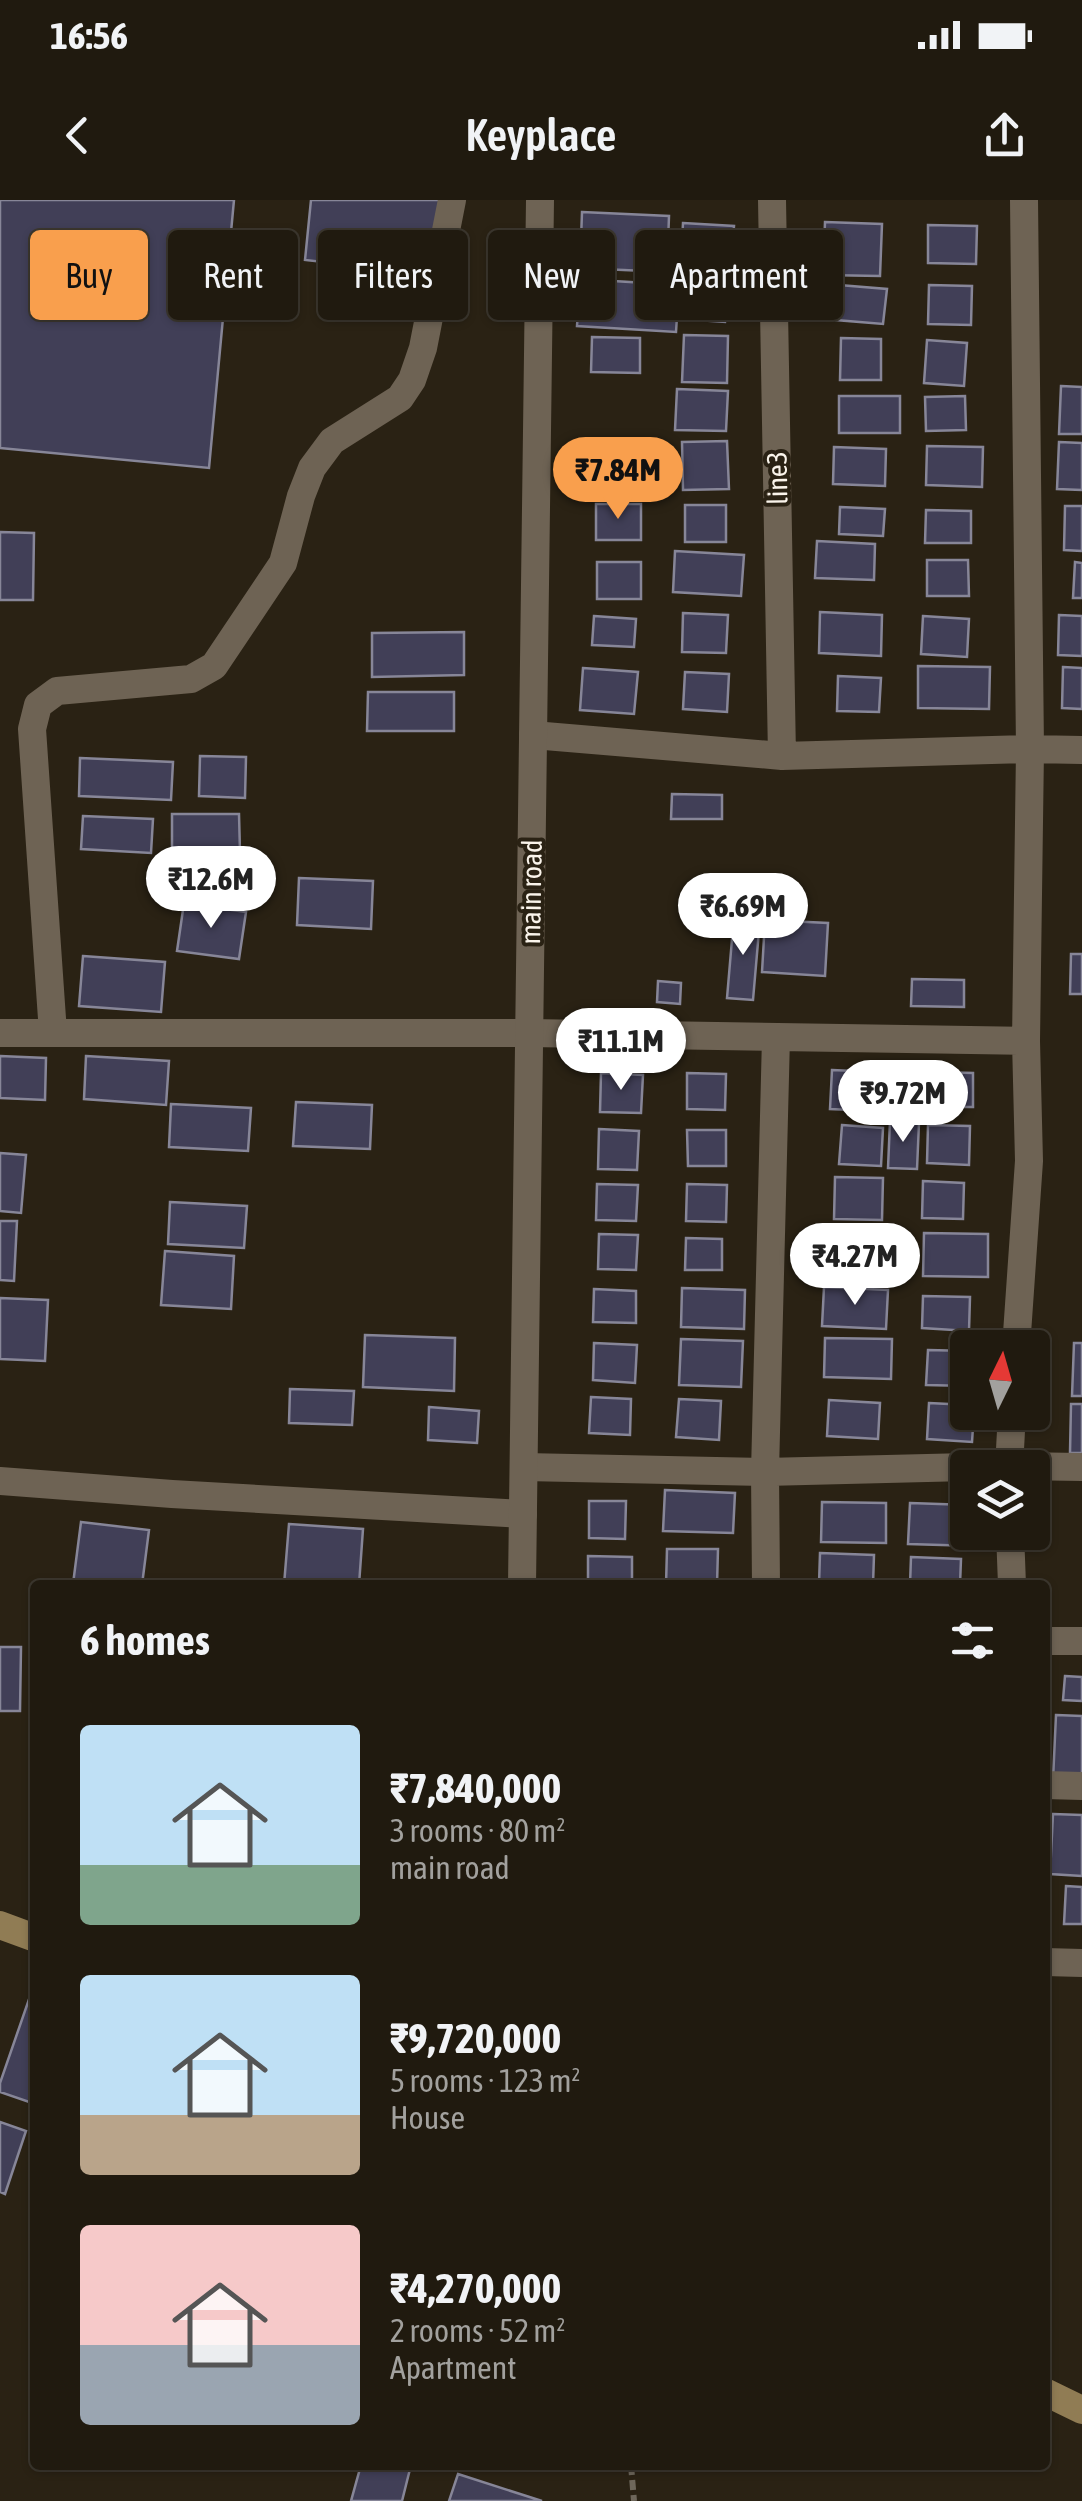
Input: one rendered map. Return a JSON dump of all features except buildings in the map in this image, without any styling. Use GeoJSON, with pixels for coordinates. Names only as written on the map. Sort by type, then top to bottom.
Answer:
{"type":"FeatureCollection","features":[{"type":"Feature","properties":{"kind":"main road"},"geometry":{"type":"LineString","coordinates":[[0,1926],[30,1936]]}},
{"type":"Feature","properties":{"kind":"main road"},"geometry":{"type":"LineString","coordinates":[[1050,2394],[1082,2410]]}},
{"type":"Feature","properties":{"kind":"street"},"geometry":{"type":"LineString","coordinates":[[53,1033],[32,729],[38,705],[56,691],[192,679],[214,666],[283,563],[312,468],[332,442],[400,398],[412,380],[423,348],[452,200]]}},
{"type":"Feature","properties":{"kind":"street","name":"main road"},"geometry":{"type":"LineString","coordinates":[[522,1580],[540,200]]}},
{"type":"Feature","properties":{"kind":"street","name":"line3"},"geometry":{"type":"LineString","coordinates":[[772,200],[782,756]]}},
{"type":"Feature","properties":{"kind":"street"},"geometry":{"type":"LineString","coordinates":[[1017,1330],[1028,1161],[1030,748],[1024,200]]}},
{"type":"Feature","properties":{"kind":"street"},"geometry":{"type":"LineString","coordinates":[[533,734],[782,756],[1030,748],[1082,750]]}},
{"type":"Feature","properties":{"kind":"street"},"geometry":{"type":"LineString","coordinates":[[0,1033],[529,1033],[1026,1041]]}},
{"type":"Feature","properties":{"kind":"street"},"geometry":{"type":"LineString","coordinates":[[766,1580],[776,1036]]}},
{"type":"Feature","properties":{"kind":"street"},"geometry":{"type":"LineString","coordinates":[[524,1467],[765,1472],[950,1468]]}},
{"type":"Feature","properties":{"kind":"street"},"geometry":{"type":"LineString","coordinates":[[1050,1467],[1082,1467]]}},
{"type":"Feature","properties":{"kind":"street"},"geometry":{"type":"LineString","coordinates":[[0,1482],[523,1514]]}},
{"type":"Feature","properties":{"kind":"street"},"geometry":{"type":"LineString","coordinates":[[1011,1550],[1012,1580]]}},
{"type":"Feature","properties":{"kind":"street"},"geometry":{"type":"LineString","coordinates":[[1050,1641],[1082,1642]]}},
{"type":"Feature","properties":{"kind":"street"},"geometry":{"type":"LineString","coordinates":[[1050,1785],[1082,1786]]}},
{"type":"Feature","properties":{"kind":"street"},"geometry":{"type":"LineString","coordinates":[[1050,1962],[1082,1963]]}},
{"type":"Feature","properties":{"kind":"path"},"geometry":{"type":"LineString","coordinates":[[632,2470],[634,2501]]}}]}
